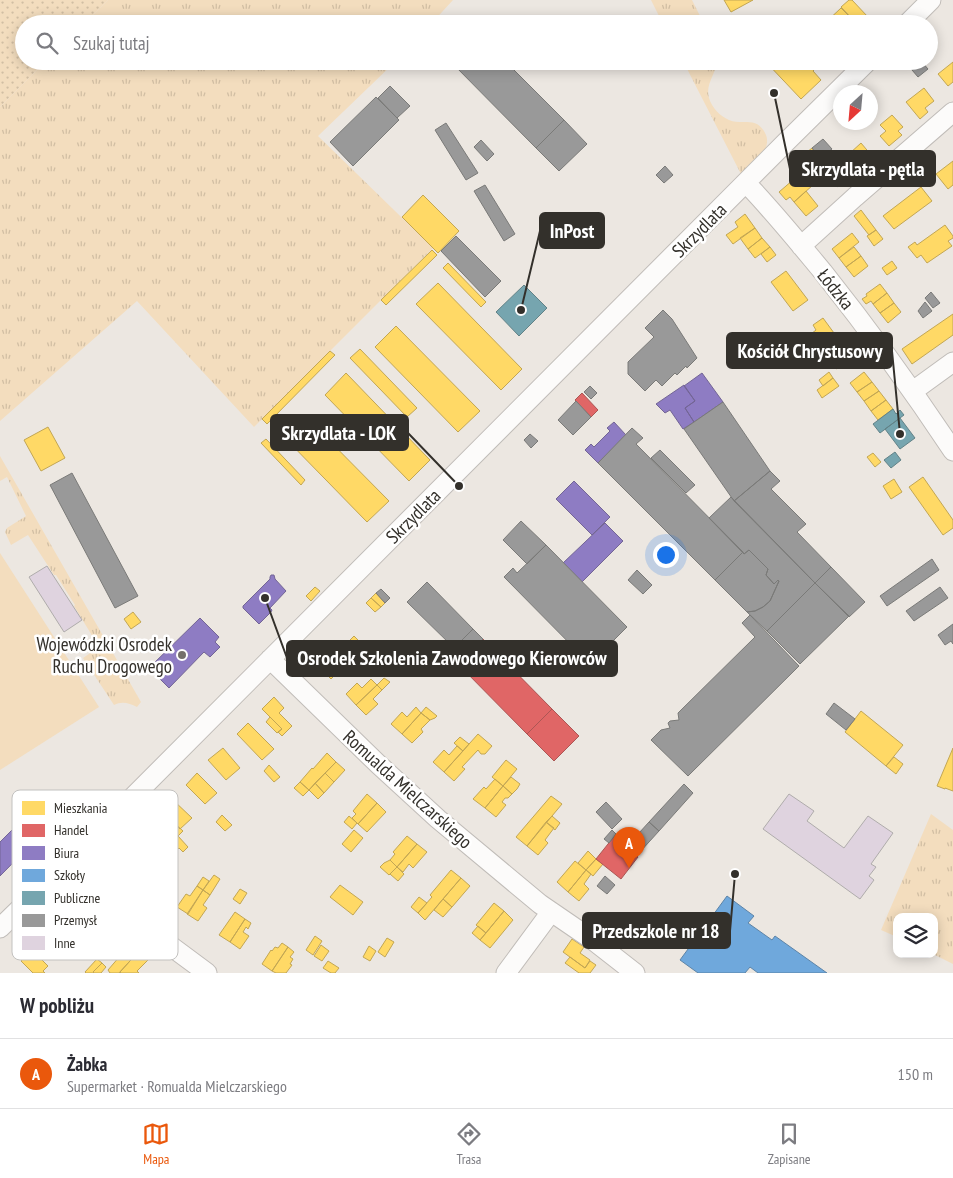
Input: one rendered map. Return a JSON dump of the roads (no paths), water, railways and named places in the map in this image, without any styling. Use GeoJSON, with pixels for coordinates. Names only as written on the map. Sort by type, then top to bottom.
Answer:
{"type":"FeatureCollection","features":[{"type":"Feature","properties":{"kind":"street"},"geometry":{"type":"LineString","coordinates":[[916,15],[931,0]]}},
{"type":"Feature","properties":{"kind":"street","name":"Skrzydlata"},"geometry":{"type":"LineString","coordinates":[[140,790],[859,70]]}},
{"type":"Feature","properties":{"kind":"street"},"geometry":{"type":"LineString","coordinates":[[801,246],[953,112]]}},
{"type":"Feature","properties":{"kind":"street","name":"Łódzka"},"geometry":{"type":"LineString","coordinates":[[746,183],[768,206],[879,344],[953,451]]}},
{"type":"Feature","properties":{"kind":"street"},"geometry":{"type":"LineString","coordinates":[[913,391],[953,362]]}},
{"type":"Feature","properties":{"kind":"street","name":"Romualda Mielczarskiego"},"geometry":{"type":"LineString","coordinates":[[270,659],[378,764],[432,813],[540,904],[594,941],[635,973]]}},
{"type":"Feature","properties":{"kind":"street"},"geometry":{"type":"LineString","coordinates":[[506,973],[551,912]]}},
{"type":"Feature","properties":{"kind":"street","name":"Skrzydlata"},"geometry":{"type":"LineString","coordinates":[[0,928],[12,916]]}},
{"type":"Feature","properties":{"kind":"street"},"geometry":{"type":"LineString","coordinates":[[178,951],[207,973]]}},
{"type":"Feature","properties":{"kind":"place","name":"Skrzydlata - pętla"},"geometry":{"type":"Point","coordinates":[774,93]}},
{"type":"Feature","properties":{"kind":"place","name":"InPost"},"geometry":{"type":"Point","coordinates":[521,310]}},
{"type":"Feature","properties":{"kind":"place","name":"Kościół Chrystusowy"},"geometry":{"type":"Point","coordinates":[900,434]}},
{"type":"Feature","properties":{"kind":"place","name":"Skrzydlata - LOK"},"geometry":{"type":"Point","coordinates":[459,486]}},
{"type":"Feature","properties":{"kind":"place","name":"Osrodek Szkolenia Zawodowego Kierowców"},"geometry":{"type":"Point","coordinates":[265,598]}},
{"type":"Feature","properties":{"kind":"place","name":"Wojewódzki Osrodek Ruchu Drogowego"},"geometry":{"type":"Point","coordinates":[182,655]}},
{"type":"Feature","properties":{"kind":"place","name":"Żabka"},"geometry":{"type":"Point","coordinates":[629,868]}},
{"type":"Feature","properties":{"kind":"place","name":"Przedszkole nr 18"},"geometry":{"type":"Point","coordinates":[735,874]}}]}
